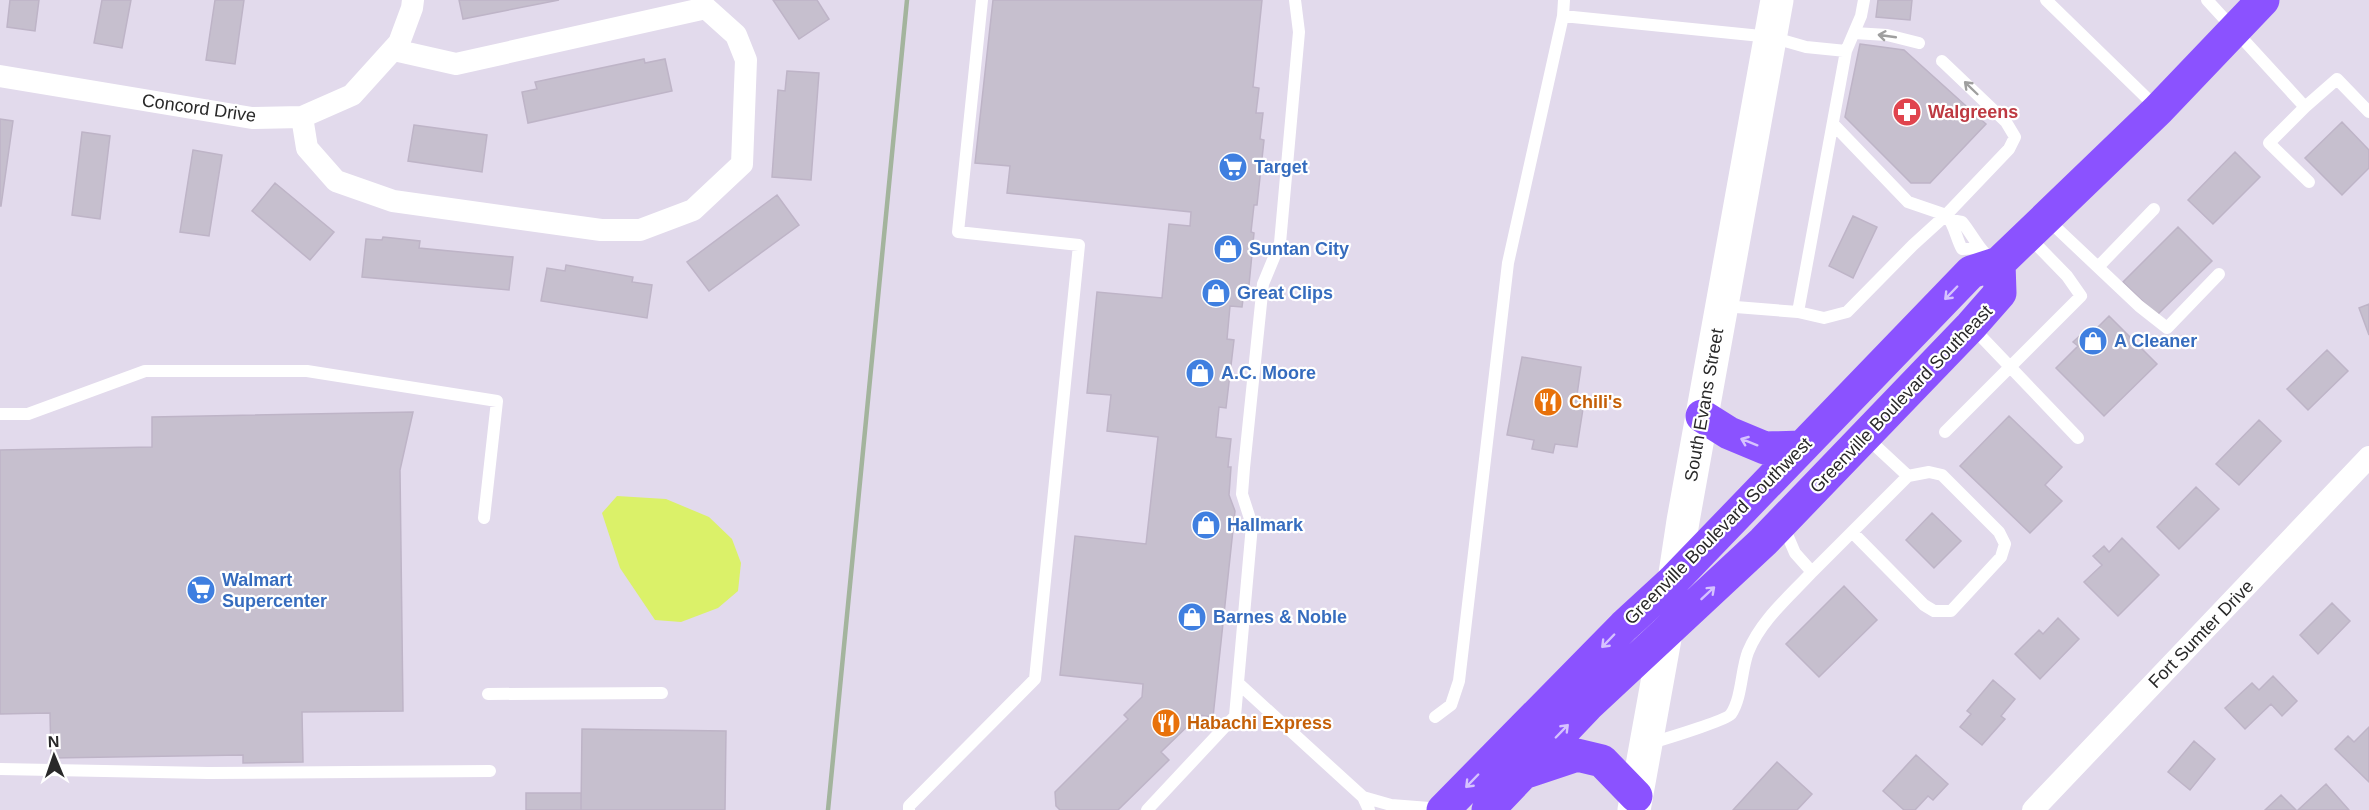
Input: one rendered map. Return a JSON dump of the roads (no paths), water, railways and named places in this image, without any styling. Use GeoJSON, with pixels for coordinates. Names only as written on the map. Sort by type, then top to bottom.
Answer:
{"type":"FeatureCollection","features":[{"type":"Feature","properties":{"kind":"highway"},"geometry":{"type":"LineString","coordinates":[[1989,256],[2037,227],[2158,110],[2263,0]]}},
{"type":"Feature","properties":{"kind":"highway","name":"Greenville Boulevard Southeast"},"geometry":{"type":"LineString","coordinates":[[1666,633],[1772,533],[2000,293],[1989,256]]}},
{"type":"Feature","properties":{"kind":"highway","name":"Greenville Boulevard Southwest"},"geometry":{"type":"LineString","coordinates":[[1443,809],[1624,626],[1673,581],[1989,256]]}},
{"type":"Feature","properties":{"kind":"highway"},"geometry":{"type":"LineString","coordinates":[[1702,416],[1729,433],[1765,448],[1802,447]]}},
{"type":"Feature","properties":{"kind":"highway","name":"Greenville Boulevard Southwest"},"geometry":{"type":"LineString","coordinates":[[1488,810],[1587,706],[1666,633]]}},
{"type":"Feature","properties":{"kind":"highway"},"geometry":{"type":"LineString","coordinates":[[1522,773],[1577,755],[1602,761],[1635,803]]}},
{"type":"Feature","properties":{"kind":"main road","name":"South Evans Street"},"geometry":{"type":"LineString","coordinates":[[1635,803],[1777,0]]}},
{"type":"Feature","properties":{"kind":"street","name":"Concord Drive"},"geometry":{"type":"LineString","coordinates":[[0,76],[252,118],[303,117],[352,95],[399,43],[413,0]]}},
{"type":"Feature","properties":{"kind":"street"},"geometry":{"type":"LineString","coordinates":[[303,117],[307,148],[336,181],[393,201],[601,230],[640,230],[693,210],[741,165],[746,60],[736,35],[706,8],[456,64],[394,50]]}},
{"type":"Feature","properties":{"kind":"street","name":"Fort Sumter Drive"},"geometry":{"type":"LineString","coordinates":[[2033,810],[2369,457]]}},
{"type":"Feature","properties":{"kind":"lane"},"geometry":{"type":"LineString","coordinates":[[909,810],[909,806],[1035,679],[1079,245],[958,232],[981,0]]}},
{"type":"Feature","properties":{"kind":"lane"},"geometry":{"type":"LineString","coordinates":[[1147,810],[1235,716],[1252,525],[1242,494],[1243,477],[1263,284],[1280,243],[1299,32],[1295,0]]}},
{"type":"Feature","properties":{"kind":"lane"},"geometry":{"type":"LineString","coordinates":[[1435,717],[1451,705],[1459,681],[1508,263],[1563,16],[1564,0]]}},
{"type":"Feature","properties":{"kind":"lane"},"geometry":{"type":"LineString","coordinates":[[1798,312],[1846,51],[1861,16],[1864,0]]}},
{"type":"Feature","properties":{"kind":"lane"},"geometry":{"type":"LineString","coordinates":[[2046,0],[2158,110]]}},
{"type":"Feature","properties":{"kind":"lane"},"geometry":{"type":"LineString","coordinates":[[2207,0],[2305,107]]}},
{"type":"Feature","properties":{"kind":"lane"},"geometry":{"type":"LineString","coordinates":[[1563,16],[1770,37],[1806,46],[1846,51]]}},
{"type":"Feature","properties":{"kind":"lane"},"geometry":{"type":"LineString","coordinates":[[1854,33],[1887,35],[1919,43]]}},
{"type":"Feature","properties":{"kind":"lane"},"geometry":{"type":"LineString","coordinates":[[1722,306],[1798,312],[1824,318],[1847,312],[1913,245],[1949,218],[2009,149],[2015,137],[2006,122],[1942,61]]}},
{"type":"Feature","properties":{"kind":"lane"},"geometry":{"type":"LineString","coordinates":[[2310,182],[2269,143],[2337,79],[2369,112]]}},
{"type":"Feature","properties":{"kind":"lane"},"geometry":{"type":"LineString","coordinates":[[1834,125],[1908,202],[1962,222],[1989,256]]}},
{"type":"Feature","properties":{"kind":"lane"},"geometry":{"type":"LineString","coordinates":[[2098,267],[2154,209]]}},
{"type":"Feature","properties":{"kind":"lane"},"geometry":{"type":"LineString","coordinates":[[2037,227],[2098,267],[2139,306],[2167,328],[2219,274]]}},
{"type":"Feature","properties":{"kind":"lane"},"geometry":{"type":"LineString","coordinates":[[1945,432],[2081,296],[2037,227]]}},
{"type":"Feature","properties":{"kind":"lane"},"geometry":{"type":"LineString","coordinates":[[1971,326],[2078,438]]}},
{"type":"Feature","properties":{"kind":"lane"},"geometry":{"type":"LineString","coordinates":[[0,414],[27,414],[145,371],[307,371],[497,401],[484,518]]}},
{"type":"Feature","properties":{"kind":"lane"},"geometry":{"type":"LineString","coordinates":[[1865,436],[1908,476]]}},
{"type":"Feature","properties":{"kind":"lane"},"geometry":{"type":"LineString","coordinates":[[1644,746],[1704,725],[1723,721],[1731,714],[1748,654],[1758,632],[1812,572],[1908,476],[1929,472],[1942,475],[1999,532],[2005,544],[2001,557],[1951,611],[1934,611],[1924,605],[1853,533]]}},
{"type":"Feature","properties":{"kind":"lane"},"geometry":{"type":"LineString","coordinates":[[1772,533],[1777,549],[1795,553]]}},
{"type":"Feature","properties":{"kind":"lane"},"geometry":{"type":"LineString","coordinates":[[1772,533],[1812,572]]}},
{"type":"Feature","properties":{"kind":"lane"},"geometry":{"type":"LineString","coordinates":[[1238,683],[1363,797],[1370,810]]}},
{"type":"Feature","properties":{"kind":"lane"},"geometry":{"type":"LineString","coordinates":[[488,694],[662,693]]}},
{"type":"Feature","properties":{"kind":"lane"},"geometry":{"type":"LineString","coordinates":[[0,769],[208,773],[490,771]]}},
{"type":"Feature","properties":{"kind":"lane"},"geometry":{"type":"LineString","coordinates":[[1363,797],[1391,805],[1443,809]]}},
{"type":"Feature","properties":{"kind":"railway"},"geometry":{"type":"LineString","coordinates":[[828,810],[907,0]]}},
{"type":"Feature","properties":{"kind":"place","name":"Walgreens"},"geometry":{"type":"Point","coordinates":[1907,112]}},
{"type":"Feature","properties":{"kind":"place","name":"Target"},"geometry":{"type":"Point","coordinates":[1233,167]}},
{"type":"Feature","properties":{"kind":"place","name":"Suntan City"},"geometry":{"type":"Point","coordinates":[1228,249]}},
{"type":"Feature","properties":{"kind":"place","name":"Great Clips"},"geometry":{"type":"Point","coordinates":[1216,293]}},
{"type":"Feature","properties":{"kind":"place","name":"A Cleaner"},"geometry":{"type":"Point","coordinates":[2093,341]}},
{"type":"Feature","properties":{"kind":"place","name":"A.C. Moore"},"geometry":{"type":"Point","coordinates":[1200,373]}},
{"type":"Feature","properties":{"kind":"place","name":"Chili's"},"geometry":{"type":"Point","coordinates":[1548,402]}},
{"type":"Feature","properties":{"kind":"place","name":"Hallmark"},"geometry":{"type":"Point","coordinates":[1206,525]}},
{"type":"Feature","properties":{"kind":"place","name":"Walmart Supercenter"},"geometry":{"type":"Point","coordinates":[201,590]}},
{"type":"Feature","properties":{"kind":"place","name":"Barnes & Noble"},"geometry":{"type":"Point","coordinates":[1192,617]}},
{"type":"Feature","properties":{"kind":"place","name":"Habachi Express"},"geometry":{"type":"Point","coordinates":[1166,723]}}]}
